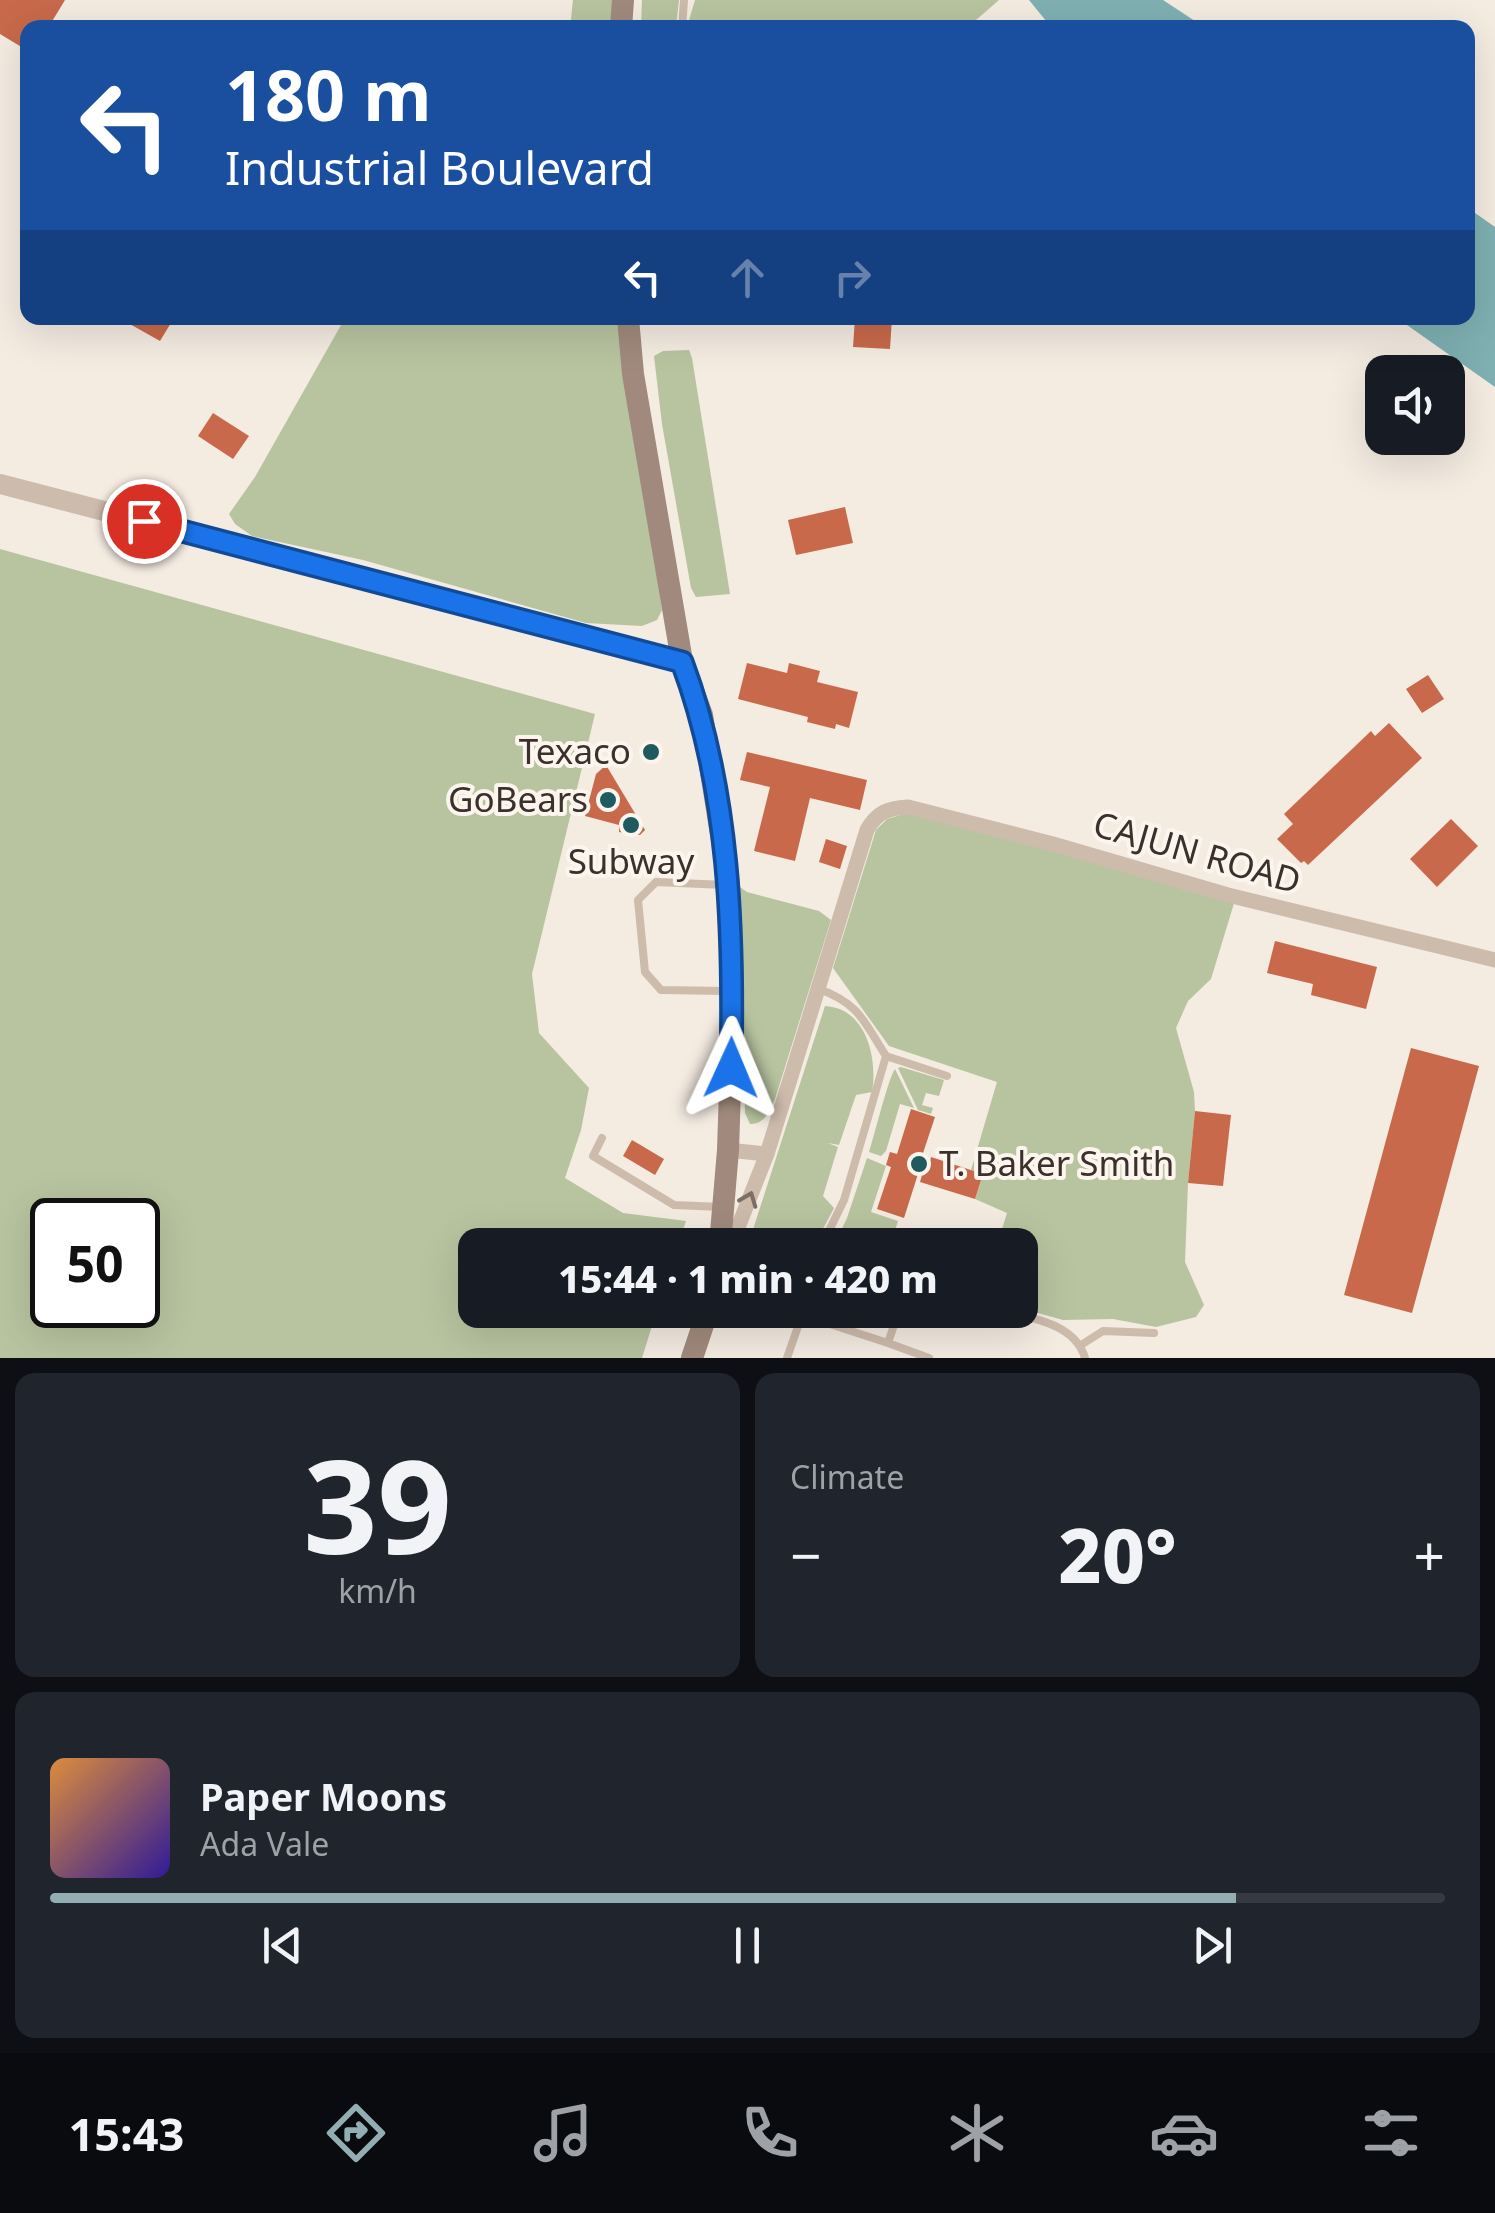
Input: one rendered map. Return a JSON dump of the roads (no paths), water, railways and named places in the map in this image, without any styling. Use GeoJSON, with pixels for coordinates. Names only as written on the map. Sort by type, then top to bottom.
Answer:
{"type":"FeatureCollection","features":[{"type":"Feature","properties":{"kind":"main road"},"geometry":{"type":"LineString","coordinates":[[629,325],[682,662],[702,715],[729,885],[728,1150],[720,1228]]}},
{"type":"Feature","properties":{"kind":"main road"},"geometry":{"type":"LineString","coordinates":[[692,1358],[702,1328]]}},
{"type":"Feature","properties":{"kind":"street"},"geometry":{"type":"LineString","coordinates":[[0,484],[682,662]]}},
{"type":"Feature","properties":{"kind":"street","name":"CAJUN ROAD"},"geometry":{"type":"LineString","coordinates":[[819,989],[868,830],[884,811],[908,807],[1228,895],[1495,960]]}},
{"type":"Feature","properties":{"kind":"street"},"geometry":{"type":"LineString","coordinates":[[738,1228],[767,1154],[819,989]]}},
{"type":"Feature","properties":{"kind":"street"},"geometry":{"type":"LineString","coordinates":[[728,1150],[767,1154]]}},
{"type":"Feature","properties":{"kind":"lane"},"geometry":{"type":"LineString","coordinates":[[729,885],[656,882],[638,900],[645,972],[661,990],[731,991]]}},
{"type":"Feature","properties":{"kind":"lane"},"geometry":{"type":"LineString","coordinates":[[819,989],[842,998],[858,1012],[886,1056],[948,1076]]}},
{"type":"Feature","properties":{"kind":"lane"},"geometry":{"type":"LineString","coordinates":[[830,1228],[844,1200],[886,1056]]}},
{"type":"Feature","properties":{"kind":"lane"},"geometry":{"type":"LineString","coordinates":[[602,1138],[592,1156],[674,1205],[721,1207]]}},
{"type":"Feature","properties":{"kind":"lane"},"geometry":{"type":"LineString","coordinates":[[788,1358],[802,1315],[929,1358]]}},
{"type":"Feature","properties":{"kind":"lane"},"geometry":{"type":"LineString","coordinates":[[1038,1322],[1069,1332],[1081,1345],[1084,1358]]}},
{"type":"Feature","properties":{"kind":"lane"},"geometry":{"type":"LineString","coordinates":[[888,1343],[893,1328]]}},
{"type":"Feature","properties":{"kind":"lane"},"geometry":{"type":"LineString","coordinates":[[1081,1345],[1104,1331],[1154,1333]]}},
{"type":"Feature","properties":{"kind":"water"},"geometry":{"type":"Polygon","coordinates":[[[1029,0],[1163,0],[1193,20],[1045,20],[1029,0]]]}},
{"type":"Feature","properties":{"kind":"water"},"geometry":{"type":"Polygon","coordinates":[[[1475,213],[1495,227],[1495,387],[1465,366],[1465,355],[1450,355],[1407,325],[1475,325],[1475,213]]]}},
{"type":"Feature","properties":{"kind":"place","name":"Texaco"},"geometry":{"type":"Point","coordinates":[651,752]}},
{"type":"Feature","properties":{"kind":"place","name":"GoBears"},"geometry":{"type":"Point","coordinates":[608,800]}},
{"type":"Feature","properties":{"kind":"place","name":"Subway"},"geometry":{"type":"Point","coordinates":[631,825]}},
{"type":"Feature","properties":{"kind":"place","name":"T. Baker Smith"},"geometry":{"type":"Point","coordinates":[919,1164]}}]}
